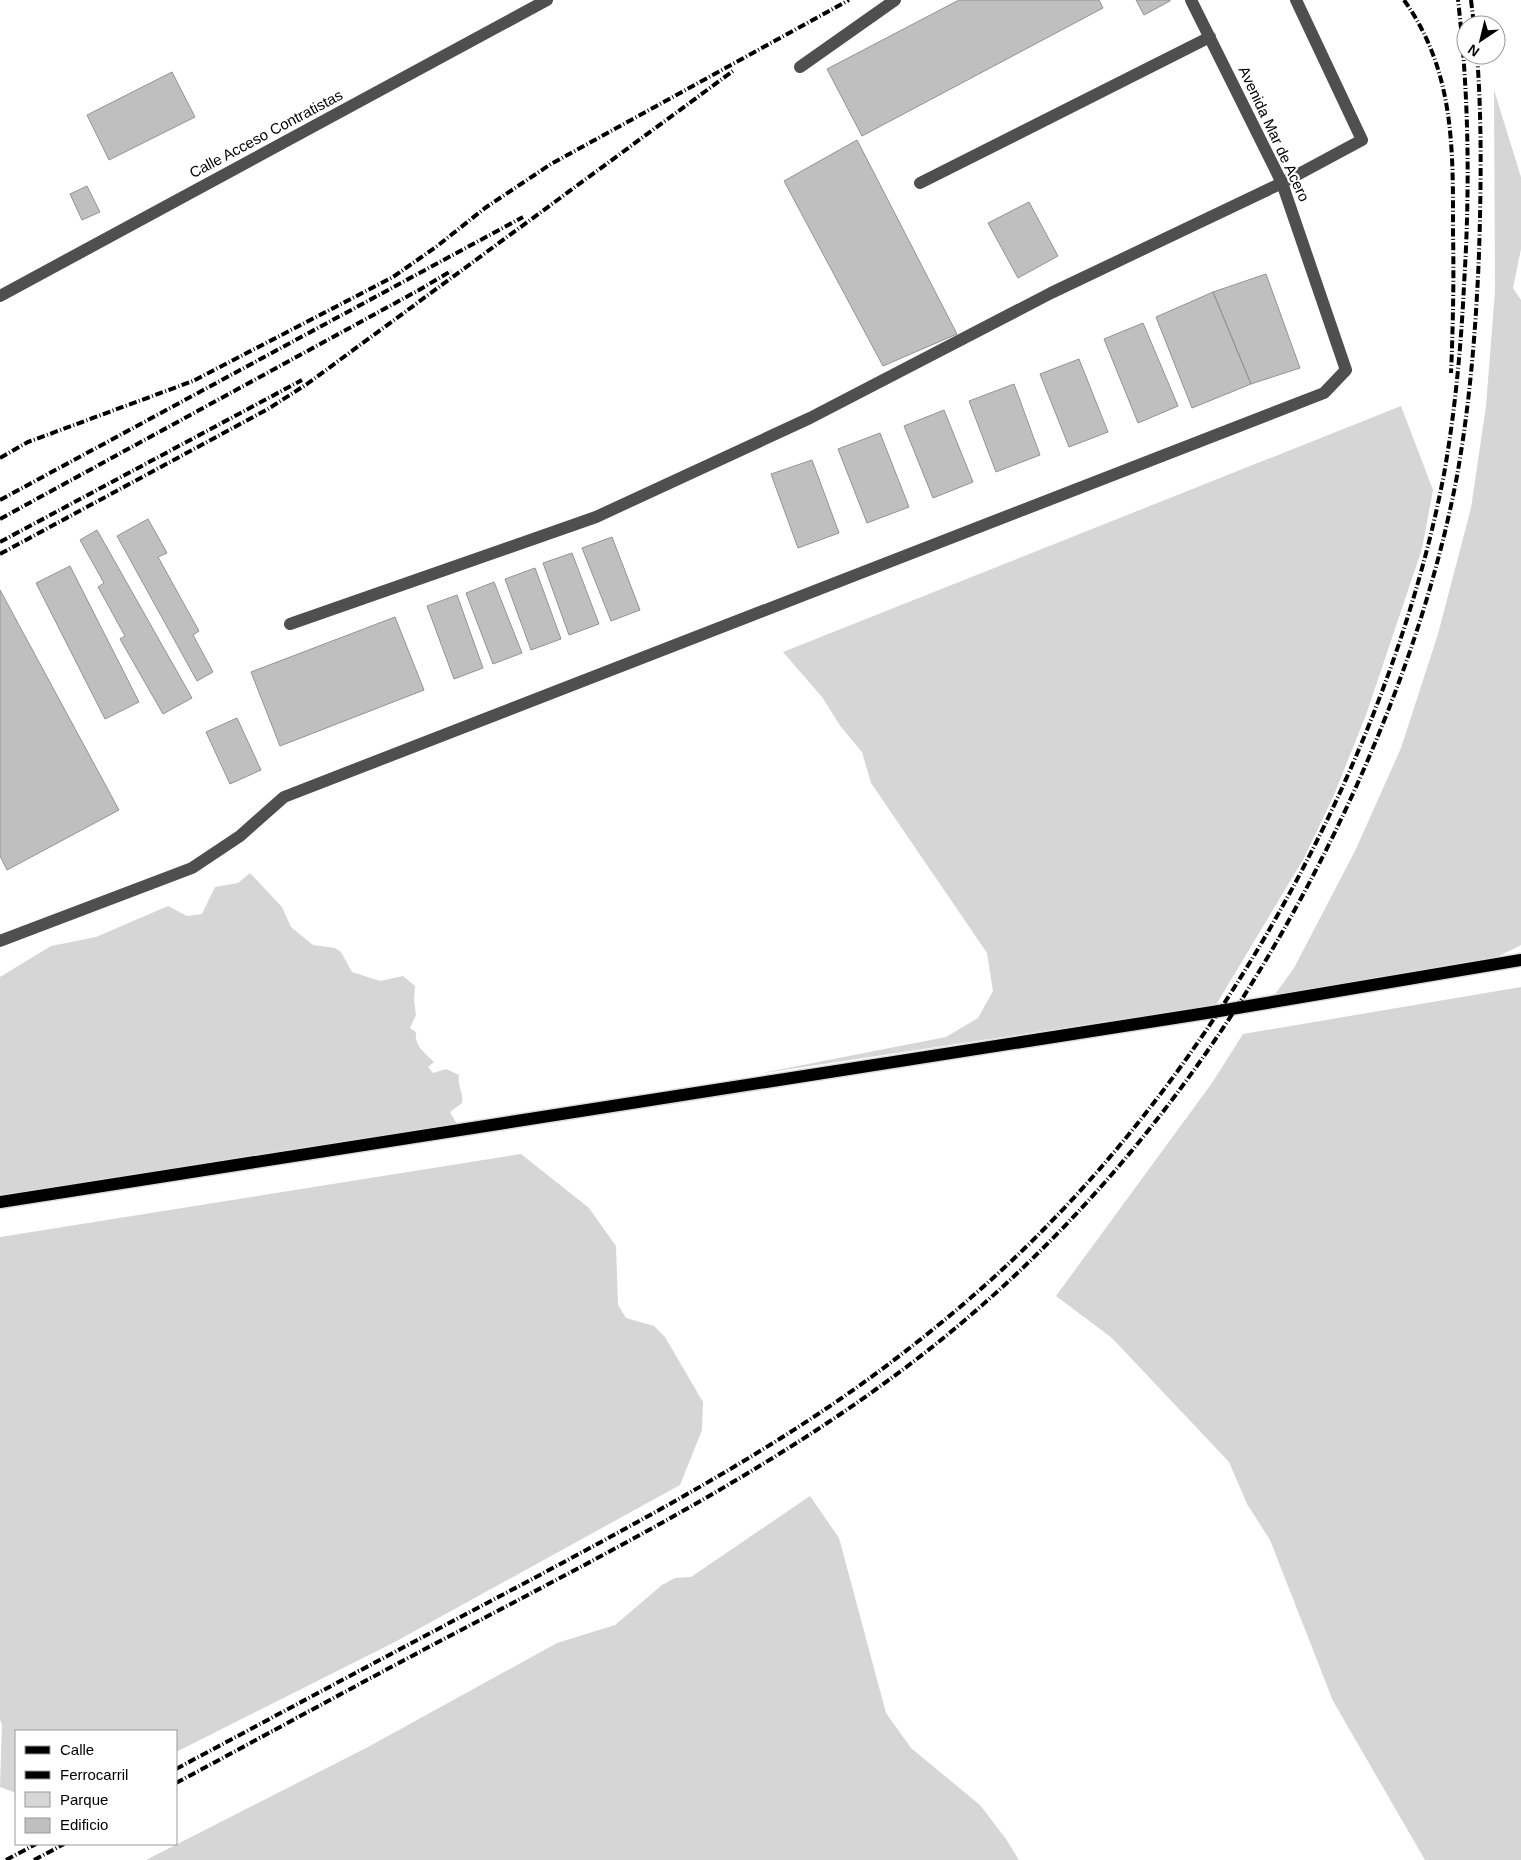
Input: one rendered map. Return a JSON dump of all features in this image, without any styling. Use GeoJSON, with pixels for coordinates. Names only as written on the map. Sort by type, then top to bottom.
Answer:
{"type":"FeatureCollection","features":[{"type":"Feature","properties":{"kind":"main road"},"geometry":{"type":"LineString","coordinates":[[0,1202],[1227,1009],[1521,960]]}},
{"type":"Feature","properties":{"kind":"street","name":"Calle Acceso Contratistas"},"geometry":{"type":"LineString","coordinates":[[0,296],[547,0]]}},
{"type":"Feature","properties":{"kind":"street"},"geometry":{"type":"LineString","coordinates":[[800,67],[894,0]]}},
{"type":"Feature","properties":{"kind":"street","name":"Avenida Mar de Acero"},"geometry":{"type":"LineString","coordinates":[[0,941],[192,868],[240,836],[284,797],[1324,393],[1346,370],[1282,183],[1192,0]]}},
{"type":"Feature","properties":{"kind":"street"},"geometry":{"type":"LineString","coordinates":[[290,624],[596,518],[810,418],[1051,292],[1282,183],[1362,140],[1296,0]]}},
{"type":"Feature","properties":{"kind":"street"},"geometry":{"type":"LineString","coordinates":[[920,183],[1210,36]]}},
{"type":"Feature","properties":{"kind":"green space"},"geometry":{"type":"Polygon","coordinates":[[[1494,90],[1521,177],[1521,249],[1513,288],[1521,300],[1521,945],[1497,957],[1273,997],[1294,968],[1355,851],[1401,748],[1438,634],[1471,508],[1486,406],[1495,291],[1494,90]]]}},
{"type":"Feature","properties":{"kind":"green space"},"geometry":{"type":"Polygon","coordinates":[[[1401,406],[1433,490],[1422,549],[1366,715],[1334,795],[1304,858],[1216,1005],[757,1074],[946,1037],[978,1018],[993,991],[987,953],[871,783],[862,752],[841,727],[822,697],[783,652],[1401,406]]]}},
{"type":"Feature","properties":{"kind":"green space"},"geometry":{"type":"Polygon","coordinates":[[[250,873],[282,907],[291,927],[313,945],[335,948],[341,952],[352,972],[380,981],[403,976],[415,986],[416,1015],[410,1028],[416,1032],[418,1045],[434,1062],[428,1067],[433,1073],[446,1069],[459,1075],[462,1103],[450,1112],[457,1124],[297,1149],[99,1185],[0,1200],[0,977],[51,946],[96,937],[168,906],[187,916],[202,914],[215,887],[238,883],[250,873]]]}},
{"type":"Feature","properties":{"kind":"green space"},"geometry":{"type":"Polygon","coordinates":[[[1521,987],[1521,1860],[1425,1860],[1333,1701],[1270,1540],[1247,1504],[1229,1462],[1112,1338],[1056,1296],[1212,1083],[1243,1034],[1521,987]]]}},
{"type":"Feature","properties":{"kind":"green space"},"geometry":{"type":"Polygon","coordinates":[[[521,1154],[589,1208],[616,1246],[618,1305],[626,1318],[654,1326],[665,1337],[703,1402],[702,1430],[680,1485],[393,1643],[178,1751],[178,1730],[15,1730],[15,1793],[0,1787],[2,1724],[0,1720],[0,1237],[521,1154]]]}},
{"type":"Feature","properties":{"kind":"green space"},"geometry":{"type":"Polygon","coordinates":[[[810,1496],[839,1538],[886,1713],[911,1748],[980,1805],[1006,1839],[1019,1860],[146,1860],[368,1747],[557,1643],[615,1625],[662,1585],[675,1578],[691,1577],[810,1496]]]}},
{"type":"Feature","properties":{"kind":"building"},"geometry":{"type":"Polygon","coordinates":[[[959,0],[1099,0],[1103,8],[862,136],[827,69],[959,0]]]}},
{"type":"Feature","properties":{"kind":"building"},"geometry":{"type":"Polygon","coordinates":[[[1136,0],[1170,0],[1170,1],[1144,15],[1136,0]]]}},
{"type":"Feature","properties":{"kind":"building"},"geometry":{"type":"Polygon","coordinates":[[[172,72],[195,117],[109,160],[87,115],[172,72]]]}},
{"type":"Feature","properties":{"kind":"building"},"geometry":{"type":"Polygon","coordinates":[[[857,140],[957,334],[883,366],[784,181],[857,140]]]}},
{"type":"Feature","properties":{"kind":"building"},"geometry":{"type":"Polygon","coordinates":[[[87,186],[100,212],[82,220],[70,194],[87,186]]]}},
{"type":"Feature","properties":{"kind":"building"},"geometry":{"type":"Polygon","coordinates":[[[1029,202],[1058,256],[1018,278],[988,223],[1029,202]]]}},
{"type":"Feature","properties":{"kind":"building"},"geometry":{"type":"Polygon","coordinates":[[[1266,274],[1300,368],[1251,384],[1213,292],[1266,274]]]}},
{"type":"Feature","properties":{"kind":"building"},"geometry":{"type":"Polygon","coordinates":[[[1213,292],[1251,384],[1192,408],[1156,317],[1213,292]]]}},
{"type":"Feature","properties":{"kind":"building"},"geometry":{"type":"Polygon","coordinates":[[[1143,323],[1178,406],[1138,423],[1104,339],[1143,323]]]}},
{"type":"Feature","properties":{"kind":"building"},"geometry":{"type":"Polygon","coordinates":[[[1079,359],[1108,432],[1069,447],[1040,374],[1079,359]]]}},
{"type":"Feature","properties":{"kind":"building"},"geometry":{"type":"Polygon","coordinates":[[[1014,384],[1040,455],[996,472],[969,401],[1014,384]]]}},
{"type":"Feature","properties":{"kind":"building"},"geometry":{"type":"Polygon","coordinates":[[[944,410],[973,482],[933,498],[904,426],[944,410]]]}},
{"type":"Feature","properties":{"kind":"building"},"geometry":{"type":"Polygon","coordinates":[[[880,433],[909,507],[867,523],[838,449],[880,433]]]}},
{"type":"Feature","properties":{"kind":"building"},"geometry":{"type":"Polygon","coordinates":[[[812,460],[839,533],[798,548],[771,474],[812,460]]]}},
{"type":"Feature","properties":{"kind":"building"},"geometry":{"type":"Polygon","coordinates":[[[148,519],[167,553],[158,557],[199,631],[193,635],[213,672],[197,681],[117,536],[148,519]]]}},
{"type":"Feature","properties":{"kind":"building"},"geometry":{"type":"Polygon","coordinates":[[[97,530],[192,698],[163,714],[120,639],[125,636],[98,587],[104,583],[80,540],[97,530]]]}},
{"type":"Feature","properties":{"kind":"building"},"geometry":{"type":"Polygon","coordinates":[[[612,537],[640,610],[611,621],[582,548],[612,537]]]}},
{"type":"Feature","properties":{"kind":"building"},"geometry":{"type":"Polygon","coordinates":[[[572,553],[599,624],[569,635],[543,563],[572,553]]]}},
{"type":"Feature","properties":{"kind":"building"},"geometry":{"type":"Polygon","coordinates":[[[70,566],[139,702],[105,719],[36,583],[70,566]]]}},
{"type":"Feature","properties":{"kind":"building"},"geometry":{"type":"Polygon","coordinates":[[[535,568],[561,639],[531,650],[505,579],[535,568]]]}},
{"type":"Feature","properties":{"kind":"building"},"geometry":{"type":"Polygon","coordinates":[[[494,582],[522,653],[493,664],[466,593],[494,582]]]}},
{"type":"Feature","properties":{"kind":"building"},"geometry":{"type":"Polygon","coordinates":[[[0,590],[119,810],[7,870],[0,856],[0,590]]]}},
{"type":"Feature","properties":{"kind":"building"},"geometry":{"type":"Polygon","coordinates":[[[457,595],[483,668],[454,679],[427,606],[457,595]]]}},
{"type":"Feature","properties":{"kind":"building"},"geometry":{"type":"Polygon","coordinates":[[[395,617],[424,690],[280,746],[251,672],[395,617]]]}},
{"type":"Feature","properties":{"kind":"building"},"geometry":{"type":"Polygon","coordinates":[[[237,718],[261,770],[230,784],[206,732],[237,718]]]}},
{"type":"Feature","properties":{"kind":"railway"},"geometry":{"type":"LineString","coordinates":[[0,458],[28,442],[193,381],[393,277],[436,247],[485,208],[551,164],[849,0]]}},
{"type":"Feature","properties":{"kind":"railway"},"geometry":{"type":"LineString","coordinates":[[1404,0],[1421,27],[1433,55],[1442,83],[1448,112],[1453,171],[1451,373]]}},
{"type":"Feature","properties":{"kind":"railway"},"geometry":{"type":"LineString","coordinates":[[178,1768],[656,1512],[787,1435],[829,1407],[915,1344],[1022,1251],[1113,1154],[1179,1069],[1241,977],[1296,881],[1345,781],[1387,679],[1420,576],[1448,451],[1461,332],[1468,178],[1464,71],[1458,0]]}},
{"type":"Feature","properties":{"kind":"railway"},"geometry":{"type":"LineString","coordinates":[[1471,0],[1473,15]]}},
{"type":"Feature","properties":{"kind":"railway"},"geometry":{"type":"LineString","coordinates":[[178,1782],[649,1530],[703,1500],[808,1436],[909,1365],[980,1307],[1046,1245],[1108,1179],[1165,1109],[1218,1036],[1266,959],[1311,880],[1368,759],[1400,680],[1427,600],[1457,476],[1472,365],[1478,282],[1480,204],[1478,65]]}},
{"type":"Feature","properties":{"kind":"railway"},"geometry":{"type":"LineString","coordinates":[[0,554],[268,409],[307,384],[733,71]]}},
{"type":"Feature","properties":{"kind":"railway"},"geometry":{"type":"LineString","coordinates":[[0,500],[523,217]]}},
{"type":"Feature","properties":{"kind":"railway"},"geometry":{"type":"LineString","coordinates":[[0,519],[451,271]]}},
{"type":"Feature","properties":{"kind":"railway"},"geometry":{"type":"LineString","coordinates":[[0,542],[302,380]]}},
{"type":"Feature","properties":{"kind":"railway"},"geometry":{"type":"LineString","coordinates":[[6,1860],[34,1845]]}},
{"type":"Feature","properties":{"kind":"railway"},"geometry":{"type":"LineString","coordinates":[[34,1860],[62,1845]]}}]}
